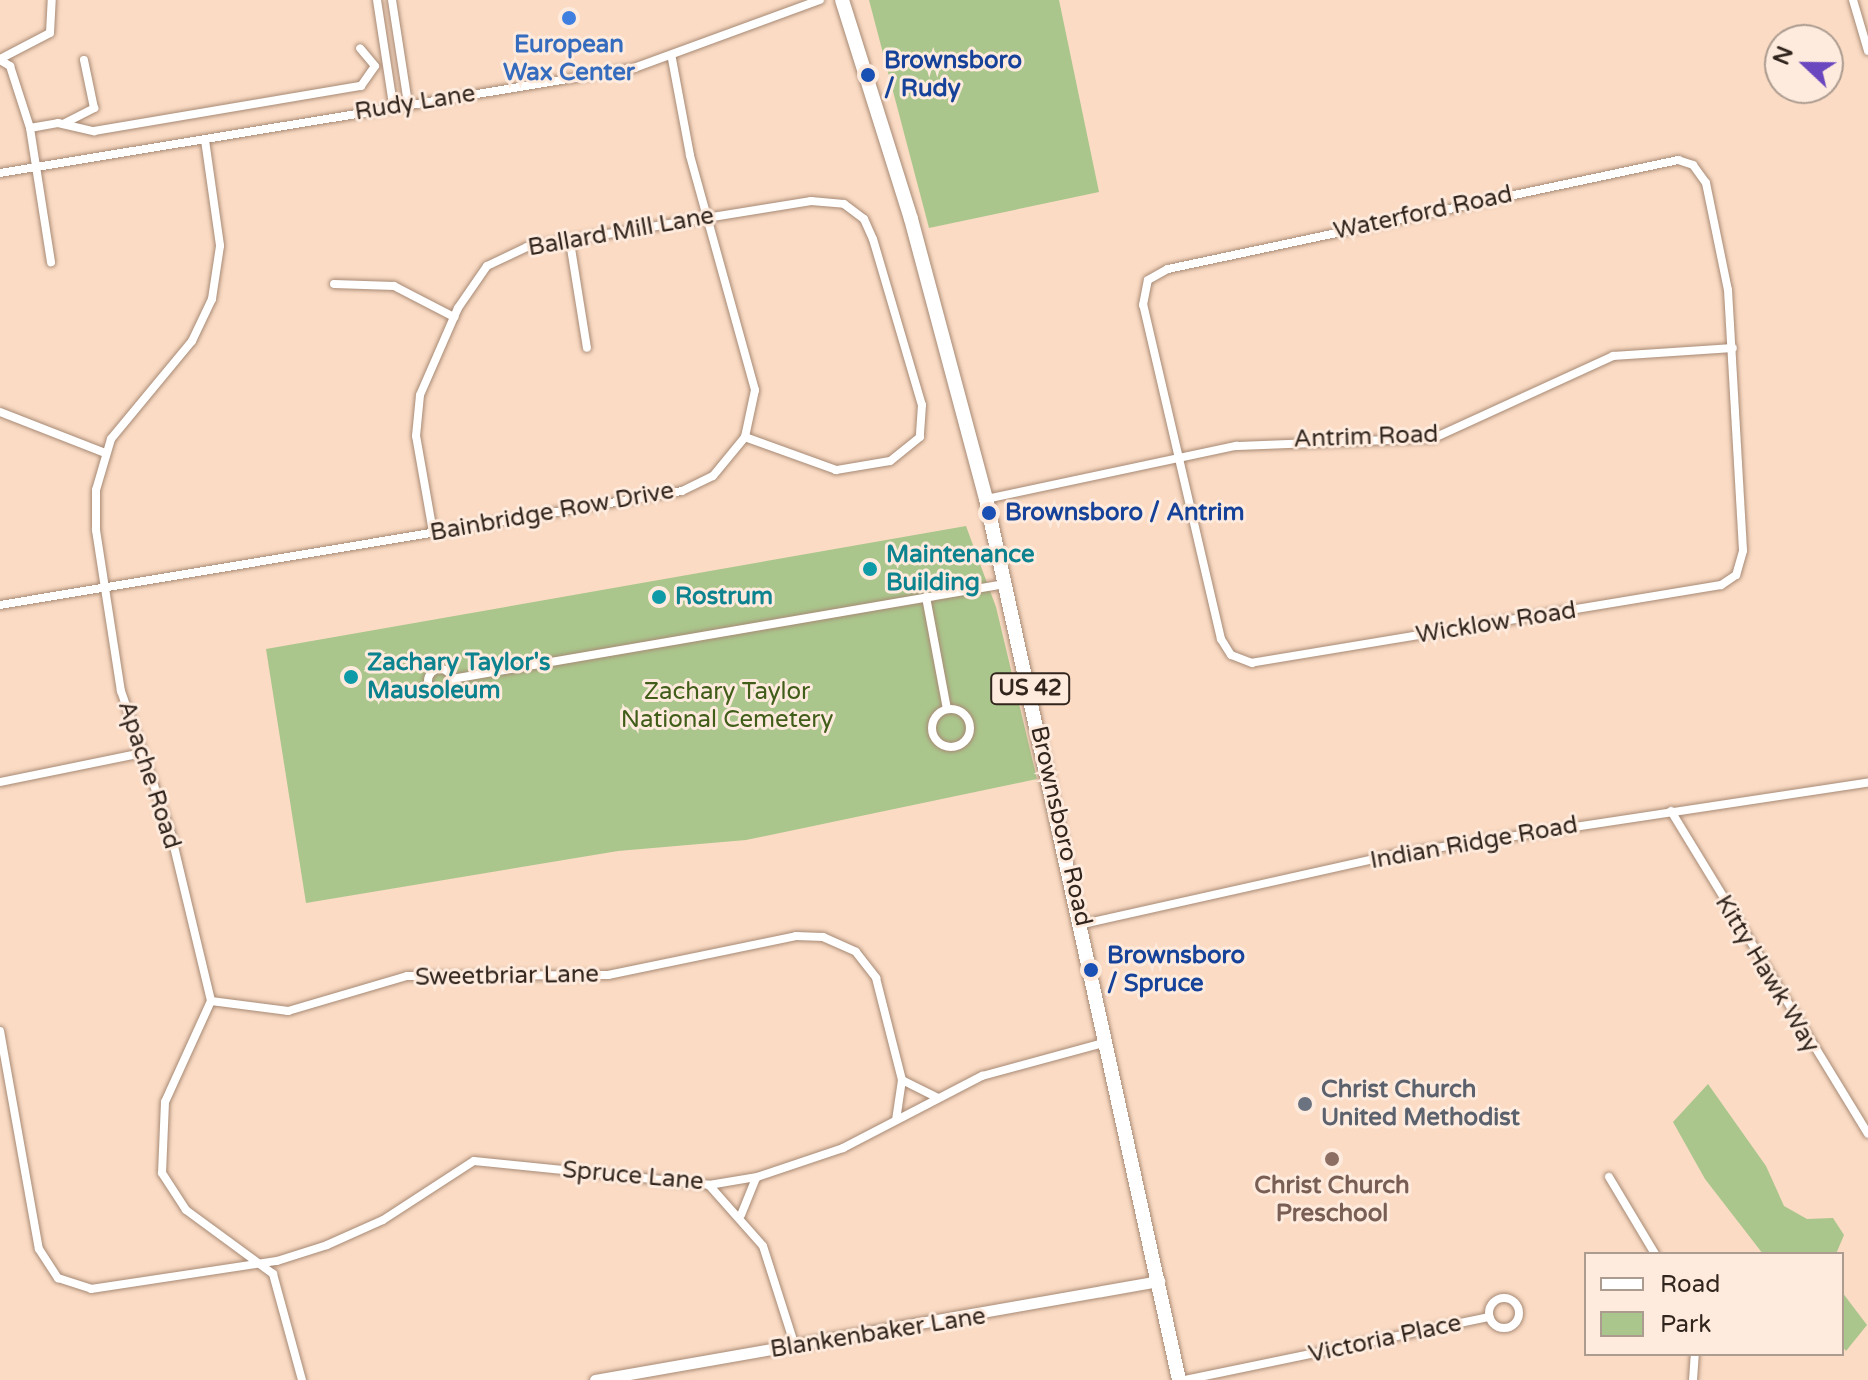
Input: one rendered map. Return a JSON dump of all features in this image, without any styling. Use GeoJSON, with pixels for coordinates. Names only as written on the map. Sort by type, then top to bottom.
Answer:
{"type":"FeatureCollection","features":[{"type":"Feature","properties":{"kind":"main road","name":"Brownsboro Road"},"geometry":{"type":"LineString","coordinates":[[842,0],[986,499],[1083,924],[1179,1380]]}},
{"type":"Feature","properties":{"kind":"street"},"geometry":{"type":"LineString","coordinates":[[0,60],[50,33],[52,0]]}},
{"type":"Feature","properties":{"kind":"street"},"geometry":{"type":"LineString","coordinates":[[377,0],[393,105]]}},
{"type":"Feature","properties":{"kind":"street"},"geometry":{"type":"LineString","coordinates":[[392,0],[408,103]]}},
{"type":"Feature","properties":{"kind":"street","name":"Rudy Lane"},"geometry":{"type":"LineString","coordinates":[[0,173],[672,59],[820,0]]}},
{"type":"Feature","properties":{"kind":"street"},"geometry":{"type":"LineString","coordinates":[[1853,0],[1868,51]]}},
{"type":"Feature","properties":{"kind":"street"},"geometry":{"type":"LineString","coordinates":[[30,128],[65,124],[94,131],[361,86],[375,66],[360,48]]}},
{"type":"Feature","properties":{"kind":"street","name":"Bainbridge Row Drive"},"geometry":{"type":"LineString","coordinates":[[0,605],[682,491],[713,476],[745,437],[755,390],[707,218],[672,59]]}},
{"type":"Feature","properties":{"kind":"street"},"geometry":{"type":"LineString","coordinates":[[0,60],[10,66],[30,128],[51,262]]}},
{"type":"Feature","properties":{"kind":"street"},"geometry":{"type":"LineString","coordinates":[[65,124],[94,108],[84,60]]}},
{"type":"Feature","properties":{"kind":"street","name":"Apache Road"},"geometry":{"type":"LineString","coordinates":[[205,140],[220,246],[212,299],[192,341],[125,414],[105,453],[95,506],[104,588],[121,691],[171,834],[211,1001]]}},
{"type":"Feature","properties":{"kind":"street","name":"Waterford Road"},"geometry":{"type":"LineString","coordinates":[[1179,458],[1143,305],[1148,280],[1159,271],[1658,163],[1685,161],[1706,183],[1733,348]]}},
{"type":"Feature","properties":{"kind":"street","name":"Ballard Mill Lane"},"geometry":{"type":"LineString","coordinates":[[433,532],[417,413],[454,317],[480,272],[499,257],[811,201],[850,207],[869,228],[882,268],[922,405],[920,437],[890,461],[836,470],[745,437]]}},
{"type":"Feature","properties":{"kind":"street"},"geometry":{"type":"LineString","coordinates":[[570,242],[587,348]]}},
{"type":"Feature","properties":{"kind":"street"},"geometry":{"type":"LineString","coordinates":[[334,284],[394,286],[454,317]]}},
{"type":"Feature","properties":{"kind":"street","name":"Antrim Road"},"geometry":{"type":"LineString","coordinates":[[986,499],[1276,441],[1434,438],[1613,356],[1733,348]]}},
{"type":"Feature","properties":{"kind":"street","name":"Wicklow Road"},"geometry":{"type":"LineString","coordinates":[[1179,458],[1221,639],[1244,662],[1721,585],[1740,568],[1743,551],[1733,348]]}},
{"type":"Feature","properties":{"kind":"street"},"geometry":{"type":"LineString","coordinates":[[0,412],[105,453]]}},
{"type":"Feature","properties":{"kind":"street"},"geometry":{"type":"LineString","coordinates":[[452,679],[1006,584]]}},
{"type":"Feature","properties":{"kind":"street"},"geometry":{"type":"LineString","coordinates":[[926,597],[947,709],[970,724],[956,747],[933,733],[937,716],[947,709]]}},
{"type":"Feature","properties":{"kind":"street"},"geometry":{"type":"LineString","coordinates":[[0,782],[142,753]]}},
{"type":"Feature","properties":{"kind":"street","name":"Indian Ridge Road"},"geometry":{"type":"LineString","coordinates":[[1083,924],[1396,854],[1868,783]]}},
{"type":"Feature","properties":{"kind":"street","name":"Kitty Hawk Way"},"geometry":{"type":"LineString","coordinates":[[1671,811],[1868,1134]]}},
{"type":"Feature","properties":{"kind":"street","name":"Sweetbriar Lane"},"geometry":{"type":"LineString","coordinates":[[211,1001],[288,1011],[407,976],[608,975],[814,935],[849,947],[868,965],[902,1080],[896,1120]]}},
{"type":"Feature","properties":{"kind":"street"},"geometry":{"type":"LineString","coordinates":[[211,1001],[165,1102],[159,1155],[179,1203],[273,1274],[284,1298],[302,1380]]}},
{"type":"Feature","properties":{"kind":"street","name":"Spruce Lane"},"geometry":{"type":"LineString","coordinates":[[0,1031],[39,1249],[58,1278],[99,1289],[253,1261],[357,1234],[459,1167],[486,1159],[709,1185],[757,1177],[843,1148],[938,1098],[1021,1062],[1108,1042]]}},
{"type":"Feature","properties":{"kind":"street"},"geometry":{"type":"LineString","coordinates":[[902,1080],[938,1098]]}},
{"type":"Feature","properties":{"kind":"street"},"geometry":{"type":"LineString","coordinates":[[741,1215],[757,1177]]}},
{"type":"Feature","properties":{"kind":"street"},"geometry":{"type":"LineString","coordinates":[[1609,1177],[1654,1252]]}},
{"type":"Feature","properties":{"kind":"street"},"geometry":{"type":"LineString","coordinates":[[709,1185],[741,1215],[774,1268],[795,1346]]}},
{"type":"Feature","properties":{"kind":"street","name":"Blankenbaker Lane"},"geometry":{"type":"LineString","coordinates":[[595,1380],[1159,1281]]}},
{"type":"Feature","properties":{"kind":"street","name":"Victoria Place"},"geometry":{"type":"LineString","coordinates":[[1185,1380],[1490,1317]]}},
{"type":"Feature","properties":{"kind":"street"},"geometry":{"type":"LineString","coordinates":[[1693,1380],[1695,1356]]}},
{"type":"Feature","properties":{"kind":"green space"},"geometry":{"type":"Polygon","coordinates":[[[869,0],[1059,0],[1099,192],[929,228],[869,0]]]}},
{"type":"Feature","properties":{"kind":"green space","name":"Zachary Taylor National Cemetery"},"geometry":{"type":"Polygon","coordinates":[[[966,526],[996,607],[1037,779],[746,840],[618,851],[306,903],[266,649],[966,526]]]}},
{"type":"Feature","properties":{"kind":"green space"},"geometry":{"type":"Polygon","coordinates":[[[1708,1084],[1766,1166],[1784,1206],[1807,1219],[1833,1218],[1844,1235],[1837,1252],[1761,1252],[1705,1179],[1673,1122],[1708,1084]]]}},
{"type":"Feature","properties":{"kind":"green space"},"geometry":{"type":"Polygon","coordinates":[[[1844,1295],[1867,1325],[1846,1351],[1844,1348],[1844,1295]]]}},
{"type":"Feature","properties":{"kind":"place","name":"European Wax Center"},"geometry":{"type":"Point","coordinates":[569,18]}},
{"type":"Feature","properties":{"kind":"place","name":"Brownsboro / Rudy"},"geometry":{"type":"Point","coordinates":[868,75]}},
{"type":"Feature","properties":{"kind":"place","name":"Brownsboro / Antrim"},"geometry":{"type":"Point","coordinates":[989,513]}},
{"type":"Feature","properties":{"kind":"place","name":"Maintenance Building"},"geometry":{"type":"Point","coordinates":[870,569]}},
{"type":"Feature","properties":{"kind":"place","name":"Rostrum"},"geometry":{"type":"Point","coordinates":[659,597]}},
{"type":"Feature","properties":{"kind":"place","name":"Zachary Taylor's Mausoleum"},"geometry":{"type":"Point","coordinates":[351,677]}},
{"type":"Feature","properties":{"kind":"place","name":"Brownsboro / Spruce"},"geometry":{"type":"Point","coordinates":[1091,970]}},
{"type":"Feature","properties":{"kind":"place","name":"Christ Church United Methodist"},"geometry":{"type":"Point","coordinates":[1305,1104]}},
{"type":"Feature","properties":{"kind":"place","name":"Christ Church Preschool"},"geometry":{"type":"Point","coordinates":[1332,1159]}}]}
